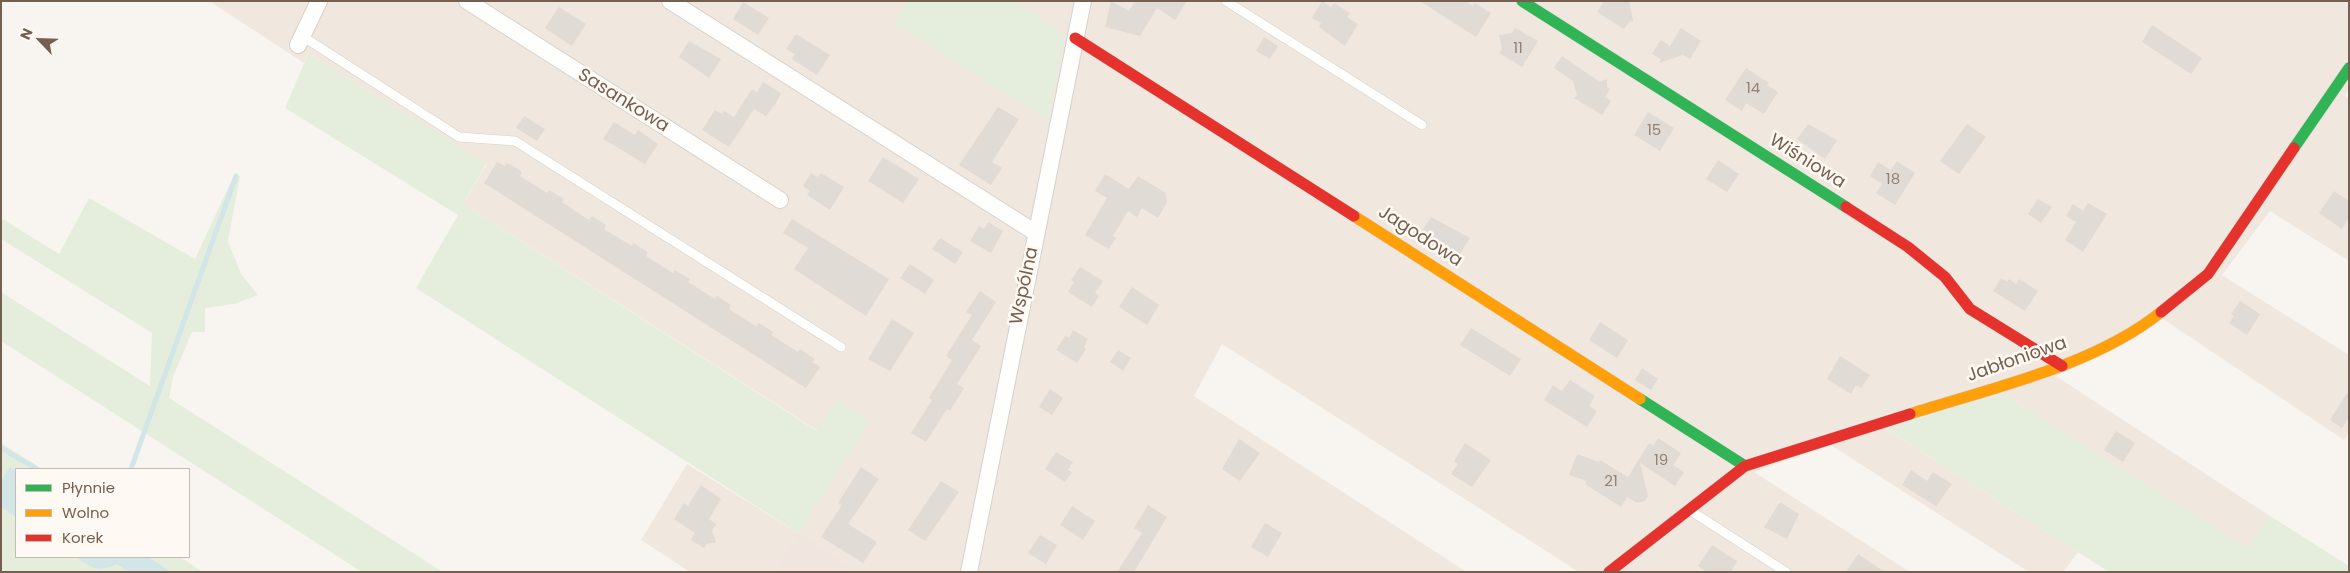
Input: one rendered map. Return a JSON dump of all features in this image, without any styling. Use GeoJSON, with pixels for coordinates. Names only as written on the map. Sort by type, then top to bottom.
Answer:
{"type":"FeatureCollection","features":[{"type":"Feature","properties":{"kind":"street"},"geometry":{"type":"LineString","coordinates":[[300,40],[319,1]]}},
{"type":"Feature","properties":{"kind":"street","name":"Sasankowa"},"geometry":{"type":"LineString","coordinates":[[467,1],[780,200]]}},
{"type":"Feature","properties":{"kind":"street"},"geometry":{"type":"LineString","coordinates":[[670,1],[1036,233]]}},
{"type":"Feature","properties":{"kind":"street","name":"Wspólna"},"geometry":{"type":"LineString","coordinates":[[969,572],[1083,1]]}},
{"type":"Feature","properties":{"kind":"street","name":"Wiśniowa"},"geometry":{"type":"LineString","coordinates":[[1522,1],[1908,247],[1945,277],[1970,309],[2062,366]]}},
{"type":"Feature","properties":{"kind":"street","name":"Jagodowa"},"geometry":{"type":"LineString","coordinates":[[1076,38],[1745,466]]}},
{"type":"Feature","properties":{"kind":"street","name":"Jabłoniowa"},"geometry":{"type":"LineString","coordinates":[[1609,572],[1745,466],[2062,366],[2141,328],[2208,274],[2349,68]]}},
{"type":"Feature","properties":{"kind":"lane"},"geometry":{"type":"LineString","coordinates":[[1226,1],[1422,125]]}},
{"type":"Feature","properties":{"kind":"lane"},"geometry":{"type":"LineString","coordinates":[[300,40],[459,137],[514,142],[841,347]]}},
{"type":"Feature","properties":{"kind":"lane"},"geometry":{"type":"LineString","coordinates":[[1689,510],[1786,572]]}},
{"type":"Feature","properties":{"kind":"shaded area"},"geometry":{"type":"Polygon","coordinates":[[[209,1],[2349,1],[2349,90],[2345,96],[2349,98],[2349,261],[2270,211],[2222,275],[2349,355],[2349,432],[2344,440],[2163,319],[2056,376],[2270,516],[2247,549],[2003,394],[1885,428],[2078,552],[2063,572],[2029,572],[1829,444],[1754,472],[1910,572],[1579,572],[1222,344],[1194,396],[1467,572],[690,572],[641,540],[687,464],[798,533],[838,399],[818,431],[463,204],[487,164],[308,54],[304,63],[209,1]]]}},
{"type":"Feature","properties":{"kind":"shaded area"},"geometry":{"type":"Polygon","coordinates":[[[10,467],[15,470],[15,516],[1,507],[1,481],[10,467]]]}},
{"type":"Feature","properties":{"kind":"shaded area"},"geometry":{"type":"Polygon","coordinates":[[[798,533],[858,572],[774,572],[798,533]]]}},
{"type":"Feature","properties":{"kind":"shaded area"},"geometry":{"type":"Polygon","coordinates":[[[78,558],[150,558],[171,572],[129,572],[117,564],[100,569],[78,558]]]}},
{"type":"Feature","properties":{"kind":"green space"},"geometry":{"type":"Polygon","coordinates":[[[907,1],[1014,1],[1065,34],[1048,120],[894,23],[907,1]]]}},
{"type":"Feature","properties":{"kind":"green space"},"geometry":{"type":"Polygon","coordinates":[[[308,54],[487,163],[463,204],[817,431],[838,399],[870,421],[798,533],[416,288],[458,215],[285,108],[308,54]]]}},
{"type":"Feature","properties":{"kind":"green space"},"geometry":{"type":"Polygon","coordinates":[[[235,173],[240,176],[228,241],[241,274],[258,295],[234,304],[205,308],[205,332],[192,332],[173,377],[169,398],[443,572],[362,572],[1,341],[1,292],[150,386],[152,333],[1,239],[1,218],[59,254],[89,198],[195,259],[235,173]]]}},
{"type":"Feature","properties":{"kind":"green space"},"geometry":{"type":"Polygon","coordinates":[[[2003,394],[2247,548],[2270,516],[2349,566],[2349,572],[2109,572],[1885,428],[2003,394]]]}},
{"type":"Feature","properties":{"kind":"green space"},"geometry":{"type":"Polygon","coordinates":[[[1,443],[40,468],[15,468],[15,558],[182,558],[203,572],[1,572],[1,443]]]}},
{"type":"Feature","properties":{"kind":"building"},"geometry":{"type":"Polygon","coordinates":[[[1111,1],[1129,11],[1135,1],[1187,1],[1175,20],[1157,8],[1140,36],[1105,27],[1111,1]]]}},
{"type":"Feature","properties":{"kind":"building"},"geometry":{"type":"Polygon","coordinates":[[[1322,1],[1331,7],[1334,3],[1350,13],[1347,17],[1358,24],[1345,46],[1319,27],[1321,23],[1312,18],[1322,1]]]}},
{"type":"Feature","properties":{"kind":"building"},"geometry":{"type":"Polygon","coordinates":[[[1420,1],[1466,1],[1473,6],[1475,3],[1491,13],[1476,37],[1420,1]]]}},
{"type":"Feature","properties":{"kind":"building"},"geometry":{"type":"Polygon","coordinates":[[[1604,1],[1629,1],[1633,21],[1629,22],[1624,29],[1597,12],[1604,1]]]}},
{"type":"Feature","properties":{"kind":"building"},"geometry":{"type":"Polygon","coordinates":[[[743,2],[769,18],[758,35],[733,19],[743,2]]]}},
{"type":"Feature","properties":{"kind":"building"},"geometry":{"type":"Polygon","coordinates":[[[559,7],[586,24],[572,46],[545,28],[559,7]]]}},
{"type":"Feature","properties":{"kind":"building"},"geometry":{"type":"Polygon","coordinates":[[[2152,25],[2202,58],[2191,74],[2142,42],[2152,25]]]}},
{"type":"Feature","properties":{"kind":"building"},"geometry":{"type":"Polygon","coordinates":[[[1515,28],[1538,41],[1522,67],[1499,53],[1502,49],[1499,35],[1512,33],[1515,28]]]}},
{"type":"Feature","properties":{"kind":"building"},"geometry":{"type":"Polygon","coordinates":[[[1681,28],[1701,41],[1690,59],[1683,55],[1659,63],[1661,59],[1652,54],[1661,40],[1670,46],[1681,28]]]}},
{"type":"Feature","properties":{"kind":"building"},"geometry":{"type":"Polygon","coordinates":[[[796,34],[830,55],[817,75],[792,59],[795,54],[786,49],[796,34]]]}},
{"type":"Feature","properties":{"kind":"building"},"geometry":{"type":"Polygon","coordinates":[[[1264,37],[1278,46],[1270,59],[1256,51],[1264,37]]]}},
{"type":"Feature","properties":{"kind":"building"},"geometry":{"type":"Polygon","coordinates":[[[689,41],[721,59],[709,78],[679,57],[689,41]]]}},
{"type":"Feature","properties":{"kind":"building"},"geometry":{"type":"Polygon","coordinates":[[[1562,56],[1600,82],[1607,79],[1607,87],[1610,89],[1605,97],[1611,101],[1602,115],[1574,98],[1577,95],[1573,81],[1554,68],[1562,56]]]}},
{"type":"Feature","properties":{"kind":"building"},"geometry":{"type":"Polygon","coordinates":[[[1746,68],[1769,83],[1767,85],[1778,92],[1764,114],[1746,103],[1742,111],[1725,100],[1746,68]]]}},
{"type":"Feature","properties":{"kind":"building"},"geometry":{"type":"Polygon","coordinates":[[[763,82],[781,93],[776,103],[766,116],[754,109],[729,147],[702,130],[715,110],[722,114],[724,111],[734,117],[752,89],[757,92],[763,82]]]}},
{"type":"Feature","properties":{"kind":"building"},"geometry":{"type":"Polygon","coordinates":[[[998,107],[1019,119],[992,162],[1002,168],[991,185],[959,165],[998,107]]]}},
{"type":"Feature","properties":{"kind":"building"},"geometry":{"type":"Polygon","coordinates":[[[1648,112],[1674,128],[1660,151],[1634,135],[1648,112]]]}},
{"type":"Feature","properties":{"kind":"building"},"geometry":{"type":"Polygon","coordinates":[[[524,116],[545,129],[537,141],[516,128],[524,116]]]}},
{"type":"Feature","properties":{"kind":"building"},"geometry":{"type":"Polygon","coordinates":[[[614,122],[635,135],[638,130],[658,144],[645,164],[603,139],[614,122]]]}},
{"type":"Feature","properties":{"kind":"building"},"geometry":{"type":"Polygon","coordinates":[[[1808,124],[1837,140],[1825,159],[1797,139],[1808,124]]]}},
{"type":"Feature","properties":{"kind":"building"},"geometry":{"type":"Polygon","coordinates":[[[1967,124],[1986,137],[1959,174],[1940,161],[1967,124]]]}},
{"type":"Feature","properties":{"kind":"building"},"geometry":{"type":"Polygon","coordinates":[[[883,157],[919,179],[903,203],[868,181],[883,157]]]}},
{"type":"Feature","properties":{"kind":"building"},"geometry":{"type":"Polygon","coordinates":[[[1718,160],[1739,174],[1727,192],[1706,179],[1718,160]]]}},
{"type":"Feature","properties":{"kind":"building"},"geometry":{"type":"Polygon","coordinates":[[[1897,161],[1915,173],[1895,205],[1876,193],[1882,184],[1870,176],[1878,162],[1891,170],[1897,161]]]}},
{"type":"Feature","properties":{"kind":"building"},"geometry":{"type":"Polygon","coordinates":[[[497,162],[505,166],[507,163],[515,167],[522,172],[520,176],[547,193],[549,190],[564,199],[562,202],[589,220],[592,216],[606,225],[604,229],[632,246],[633,243],[648,252],[646,256],[673,273],[675,270],[690,279],[688,282],[715,299],[717,296],[731,305],[729,309],[746,320],[756,326],[759,323],[773,332],[771,335],[798,352],[800,349],[815,359],[812,362],[820,367],[806,388],[484,183],[497,162]]]}},
{"type":"Feature","properties":{"kind":"building"},"geometry":{"type":"Polygon","coordinates":[[[811,173],[818,177],[821,173],[844,187],[830,210],[807,195],[810,191],[803,186],[811,173]]]}},
{"type":"Feature","properties":{"kind":"building"},"geometry":{"type":"Polygon","coordinates":[[[1105,174],[1129,189],[1138,176],[1166,193],[1167,202],[1158,218],[1142,208],[1137,217],[1128,211],[1113,236],[1116,238],[1109,249],[1085,235],[1107,198],[1095,191],[1105,174]]]}},
{"type":"Feature","properties":{"kind":"building"},"geometry":{"type":"Polygon","coordinates":[[[2334,191],[2349,201],[2349,218],[2342,229],[2319,213],[2334,191]]]}},
{"type":"Feature","properties":{"kind":"building"},"geometry":{"type":"Polygon","coordinates":[[[2038,199],[2052,207],[2041,223],[2028,214],[2038,199]]]}},
{"type":"Feature","properties":{"kind":"building"},"geometry":{"type":"Polygon","coordinates":[[[2088,203],[2107,214],[2083,252],[2065,240],[2076,222],[2066,216],[2073,204],[2083,211],[2088,203]]]}},
{"type":"Feature","properties":{"kind":"building"},"geometry":{"type":"Polygon","coordinates":[[[1431,217],[1470,238],[1458,257],[1419,235],[1431,217]]]}},
{"type":"Feature","properties":{"kind":"building"},"geometry":{"type":"Polygon","coordinates":[[[792,219],[889,279],[866,316],[794,269],[808,248],[783,233],[792,219]]]}},
{"type":"Feature","properties":{"kind":"building"},"geometry":{"type":"Polygon","coordinates":[[[988,222],[1003,231],[991,253],[970,241],[979,226],[984,229],[988,222]]]}},
{"type":"Feature","properties":{"kind":"building"},"geometry":{"type":"Polygon","coordinates":[[[940,238],[963,252],[955,264],[932,249],[940,238]]]}},
{"type":"Feature","properties":{"kind":"building"},"geometry":{"type":"Polygon","coordinates":[[[910,264],[934,280],[925,294],[900,278],[910,264]]]}},
{"type":"Feature","properties":{"kind":"building"},"geometry":{"type":"Polygon","coordinates":[[[1080,267],[1103,281],[1095,293],[1099,296],[1092,307],[1068,292],[1074,282],[1071,280],[1080,267]]]}},
{"type":"Feature","properties":{"kind":"building"},"geometry":{"type":"Polygon","coordinates":[[[2001,278],[2007,282],[2009,279],[2016,284],[2019,279],[2038,291],[2025,311],[1993,291],[2001,278]]]}},
{"type":"Feature","properties":{"kind":"building"},"geometry":{"type":"Polygon","coordinates":[[[1132,287],[1159,305],[1147,325],[1119,307],[1132,287]]]}},
{"type":"Feature","properties":{"kind":"building"},"geometry":{"type":"Polygon","coordinates":[[[980,291],[996,302],[972,340],[981,346],[957,384],[964,388],[950,411],[947,409],[926,442],[911,433],[932,400],[929,398],[952,360],[946,356],[972,315],[966,312],[980,291]]]}},
{"type":"Feature","properties":{"kind":"building"},"geometry":{"type":"Polygon","coordinates":[[[2240,301],[2260,314],[2247,335],[2229,323],[2234,316],[2231,314],[2240,301]]]}},
{"type":"Feature","properties":{"kind":"building"},"geometry":{"type":"Polygon","coordinates":[[[892,319],[914,333],[890,371],[868,359],[892,319]]]}},
{"type":"Feature","properties":{"kind":"building"},"geometry":{"type":"Polygon","coordinates":[[[1600,322],[1628,340],[1617,358],[1589,340],[1600,322]]]}},
{"type":"Feature","properties":{"kind":"building"},"geometry":{"type":"Polygon","coordinates":[[[1471,328],[1521,359],[1510,376],[1460,345],[1471,328]]]}},
{"type":"Feature","properties":{"kind":"building"},"geometry":{"type":"Polygon","coordinates":[[[1073,330],[1088,339],[1084,347],[1086,349],[1077,363],[1056,350],[1065,336],[1069,338],[1073,330]]]}},
{"type":"Feature","properties":{"kind":"building"},"geometry":{"type":"Polygon","coordinates":[[[1118,350],[1131,358],[1123,371],[1110,362],[1118,350]]]}},
{"type":"Feature","properties":{"kind":"building"},"geometry":{"type":"Polygon","coordinates":[[[1840,356],[1870,375],[1861,388],[1856,385],[1851,394],[1827,379],[1840,356]]]}},
{"type":"Feature","properties":{"kind":"building"},"geometry":{"type":"Polygon","coordinates":[[[1642,368],[1658,379],[1651,390],[1635,380],[1642,368]]]}},
{"type":"Feature","properties":{"kind":"building"},"geometry":{"type":"Polygon","coordinates":[[[1570,380],[1595,396],[1589,406],[1597,411],[1587,427],[1544,400],[1553,385],[1562,391],[1570,380]]]}},
{"type":"Feature","properties":{"kind":"building"},"geometry":{"type":"Polygon","coordinates":[[[1050,389],[1063,398],[1052,415],[1039,407],[1050,389]]]}},
{"type":"Feature","properties":{"kind":"building"},"geometry":{"type":"Polygon","coordinates":[[[2349,390],[2349,418],[2342,428],[2330,420],[2349,390]]]}},
{"type":"Feature","properties":{"kind":"building"},"geometry":{"type":"Polygon","coordinates":[[[2116,431],[2135,443],[2123,462],[2104,450],[2116,431]]]}},
{"type":"Feature","properties":{"kind":"building"},"geometry":{"type":"Polygon","coordinates":[[[1658,438],[1681,453],[1673,465],[1684,472],[1675,486],[1640,463],[1648,496],[1645,501],[1637,503],[1627,497],[1621,507],[1585,484],[1587,481],[1569,475],[1577,454],[1599,462],[1600,460],[1628,477],[1649,443],[1653,446],[1658,438]]]}},
{"type":"Feature","properties":{"kind":"building"},"geometry":{"type":"Polygon","coordinates":[[[1239,439],[1260,453],[1240,481],[1222,469],[1239,439]]]}},
{"type":"Feature","properties":{"kind":"building"},"geometry":{"type":"Polygon","coordinates":[[[1465,443],[1491,460],[1472,487],[1451,474],[1458,464],[1454,461],[1465,443]]]}},
{"type":"Feature","properties":{"kind":"building"},"geometry":{"type":"Polygon","coordinates":[[[1056,452],[1073,462],[1068,470],[1072,472],[1065,482],[1045,469],[1056,452]]]}},
{"type":"Feature","properties":{"kind":"building"},"geometry":{"type":"Polygon","coordinates":[[[861,467],[879,479],[848,524],[877,542],[863,563],[821,537],[842,505],[838,503],[861,467]]]}},
{"type":"Feature","properties":{"kind":"building"},"geometry":{"type":"Polygon","coordinates":[[[1911,470],[1927,481],[1933,472],[1952,484],[1936,506],[1902,485],[1911,470]]]}},
{"type":"Feature","properties":{"kind":"building"},"geometry":{"type":"Polygon","coordinates":[[[941,481],[959,492],[925,541],[908,530],[941,481]]]}},
{"type":"Feature","properties":{"kind":"building"},"geometry":{"type":"Polygon","coordinates":[[[701,485],[721,499],[709,519],[716,524],[712,531],[716,542],[707,544],[704,548],[691,540],[695,533],[674,519],[684,503],[688,506],[701,485]]]}},
{"type":"Feature","properties":{"kind":"building"},"geometry":{"type":"Polygon","coordinates":[[[1780,502],[1799,514],[1787,539],[1764,527],[1780,502]]]}},
{"type":"Feature","properties":{"kind":"building"},"geometry":{"type":"Polygon","coordinates":[[[1148,505],[1167,517],[1134,572],[1117,572],[1142,533],[1134,528],[1148,505]]]}},
{"type":"Feature","properties":{"kind":"building"},"geometry":{"type":"Polygon","coordinates":[[[1072,506],[1095,521],[1083,540],[1060,525],[1072,506]]]}},
{"type":"Feature","properties":{"kind":"building"},"geometry":{"type":"Polygon","coordinates":[[[1265,523],[1282,533],[1268,557],[1251,547],[1265,523]]]}},
{"type":"Feature","properties":{"kind":"building"},"geometry":{"type":"Polygon","coordinates":[[[1040,535],[1057,545],[1046,564],[1028,553],[1040,535]]]}},
{"type":"Feature","properties":{"kind":"building"},"geometry":{"type":"Polygon","coordinates":[[[1712,545],[1737,561],[1731,572],[1707,572],[1698,566],[1712,545]]]}},
{"type":"Feature","properties":{"kind":"building"},"geometry":{"type":"Polygon","coordinates":[[[1858,554],[1885,572],[1846,572],[1858,554]]]}},
{"type":"Feature","properties":{"kind":"waterway"},"geometry":{"type":"LineString","coordinates":[[131,468],[236,176]]}},
{"type":"Feature","properties":{"kind":"waterway"},"geometry":{"type":"LineString","coordinates":[[1,448],[35,468]]}},
{"type":"Feature","properties":{"kind":"traffic: fast"},"geometry":{"type":"LineString","coordinates":[[1522,1],[1846,207]]}},
{"type":"Feature","properties":{"kind":"traffic: fast"},"geometry":{"type":"LineString","coordinates":[[2294,148],[2349,68]]}},
{"type":"Feature","properties":{"kind":"traffic: fast"},"geometry":{"type":"LineString","coordinates":[[1640,399],[1745,466]]}},
{"type":"Feature","properties":{"kind":"traffic: slow"},"geometry":{"type":"LineString","coordinates":[[1354,216],[1640,399]]}},
{"type":"Feature","properties":{"kind":"traffic: slow"},"geometry":{"type":"LineString","coordinates":[[1910,414],[2041,374],[2073,361],[2105,347],[2134,331],[2161,312]]}},
{"type":"Feature","properties":{"kind":"traffic: jam"},"geometry":{"type":"LineString","coordinates":[[1075,38],[1354,216]]}},
{"type":"Feature","properties":{"kind":"traffic: jam"},"geometry":{"type":"LineString","coordinates":[[2161,312],[2208,274],[2294,148]]}},
{"type":"Feature","properties":{"kind":"traffic: jam"},"geometry":{"type":"LineString","coordinates":[[1846,207],[1908,247],[1945,277],[1970,309],[2062,366]]}},
{"type":"Feature","properties":{"kind":"traffic: jam"},"geometry":{"type":"LineString","coordinates":[[1609,572],[1745,466],[1910,414]]}}]}
